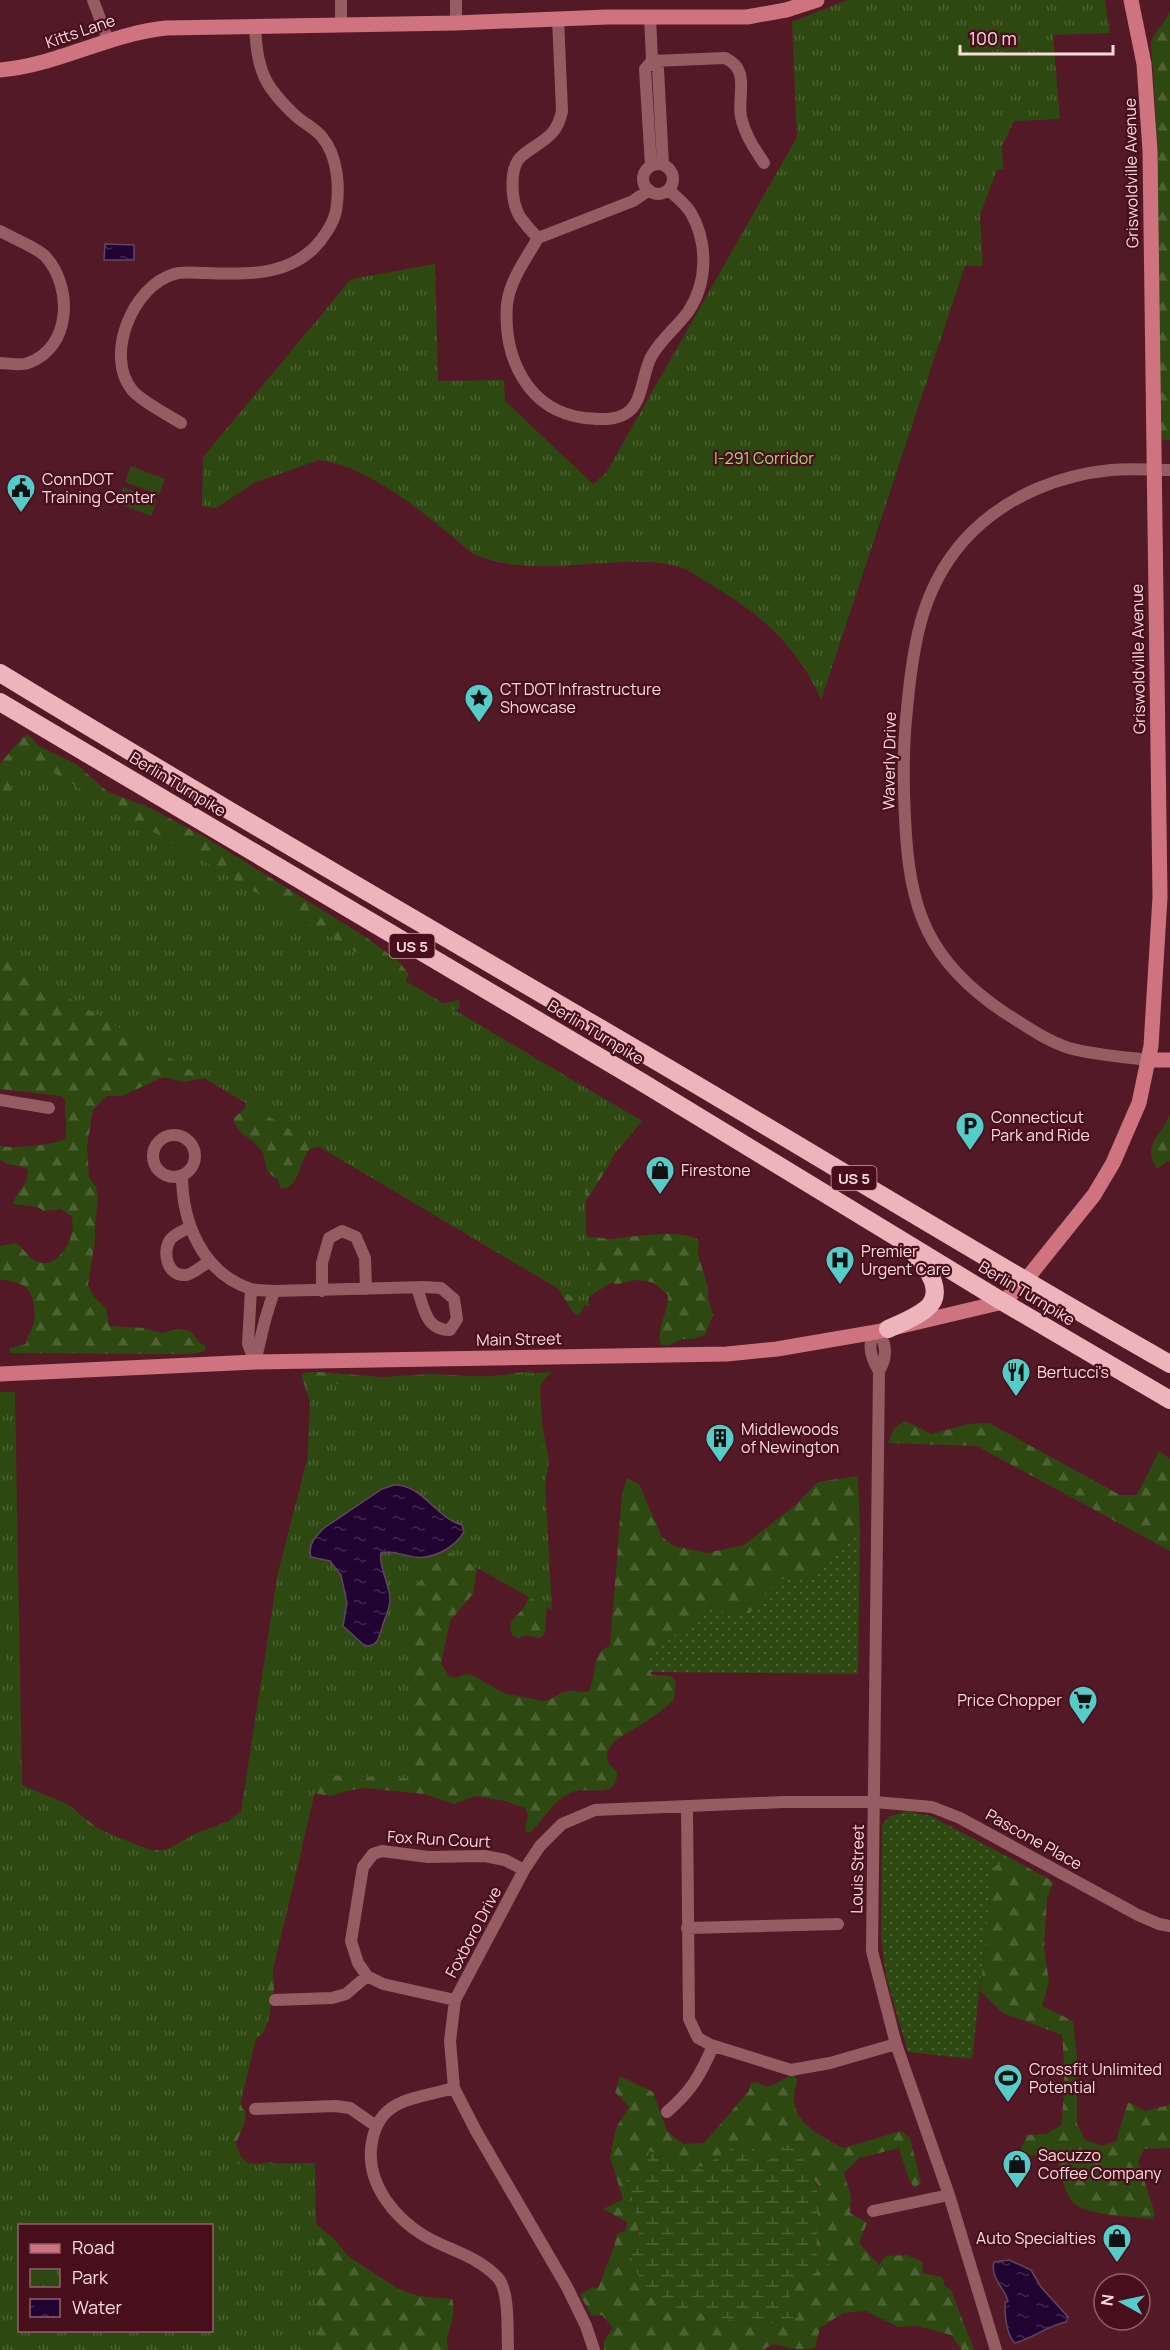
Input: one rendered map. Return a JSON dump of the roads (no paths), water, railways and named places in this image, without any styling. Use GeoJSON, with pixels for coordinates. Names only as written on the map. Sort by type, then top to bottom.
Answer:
{"type":"FeatureCollection","features":[{"type":"Feature","properties":{"kind":"highway","name":"Berlin Turnpike"},"geometry":{"type":"LineString","coordinates":[[0,673],[1024,1281],[1170,1364]]}},
{"type":"Feature","properties":{"kind":"highway","name":"Berlin Turnpike"},"geometry":{"type":"LineString","coordinates":[[0,702],[640,1081],[1003,1302],[1170,1400]]}},
{"type":"Feature","properties":{"kind":"highway"},"geometry":{"type":"LineString","coordinates":[[184,810],[196,791]]}},
{"type":"Feature","properties":{"kind":"highway"},"geometry":{"type":"LineString","coordinates":[[630,1046],[632,1063],[640,1081]]}},
{"type":"Feature","properties":{"kind":"highway"},"geometry":{"type":"LineString","coordinates":[[882,1331],[928,1309],[934,1293],[931,1273],[927,1267],[897,1238]]}},
{"type":"Feature","properties":{"kind":"street"},"geometry":{"type":"LineString","coordinates":[[93,0],[108,40]]}},
{"type":"Feature","properties":{"kind":"street"},"geometry":{"type":"LineString","coordinates":[[341,0],[341,25]]}},
{"type":"Feature","properties":{"kind":"street"},"geometry":{"type":"LineString","coordinates":[[456,0],[456,23]]}},
{"type":"Feature","properties":{"kind":"street","name":"Kitts Lane"},"geometry":{"type":"LineString","coordinates":[[0,70],[54,60],[108,40],[147,30],[650,16],[747,17],[786,10],[817,0]]}},
{"type":"Feature","properties":{"kind":"street","name":"Griswoldville Avenue"},"geometry":{"type":"LineString","coordinates":[[1024,1281],[1094,1195],[1113,1163],[1139,1103],[1149,1060],[1160,897],[1149,124],[1143,54],[1131,0]]}},
{"type":"Feature","properties":{"kind":"street"},"geometry":{"type":"LineString","coordinates":[[650,16],[652,62],[658,69],[657,166]]}},
{"type":"Feature","properties":{"kind":"street"},"geometry":{"type":"LineString","coordinates":[[538,238],[519,215],[512,178],[515,164],[522,155],[549,137],[560,124],[562,111],[558,18]]}},
{"type":"Feature","properties":{"kind":"street"},"geometry":{"type":"LineString","coordinates":[[181,423],[133,391],[124,373],[122,345],[128,318],[139,299],[155,282],[176,273],[252,274],[283,268],[301,260],[321,241],[336,213],[338,184],[333,159],[322,137],[296,116],[266,80],[258,57],[255,26]]}},
{"type":"Feature","properties":{"kind":"street"},"geometry":{"type":"LineString","coordinates":[[652,62],[725,58],[735,63],[741,73],[741,114],[747,138],[764,163]]}},
{"type":"Feature","properties":{"kind":"street"},"geometry":{"type":"LineString","coordinates":[[657,166],[668,167],[673,176],[669,189],[660,194],[649,190],[644,180],[646,171],[657,166]]}},
{"type":"Feature","properties":{"kind":"street"},"geometry":{"type":"LineString","coordinates":[[649,190],[633,201],[538,238],[514,278],[507,302],[508,335],[511,352],[519,373],[533,394],[548,406],[569,416],[613,418],[632,410],[646,365],[656,348],[688,312],[696,297],[703,274],[704,254],[690,211],[669,189]]}},
{"type":"Feature","properties":{"kind":"street"},"geometry":{"type":"LineString","coordinates":[[0,231],[44,255],[60,279],[65,305],[59,334],[46,354],[27,364],[0,363]]}},
{"type":"Feature","properties":{"kind":"street","name":"Waverly Drive"},"geometry":{"type":"LineString","coordinates":[[1149,1060],[1071,1048],[1054,1043],[990,1003],[968,986],[952,969],[936,947],[921,919],[911,890],[906,853],[902,770],[912,657],[918,625],[930,592],[951,558],[973,531],[1006,505],[1045,484],[1075,475],[1113,470],[1170,470]]}},
{"type":"Feature","properties":{"kind":"street"},"geometry":{"type":"LineString","coordinates":[[1149,1060],[1170,1060]]}},
{"type":"Feature","properties":{"kind":"street"},"geometry":{"type":"LineString","coordinates":[[0,1100],[49,1108]]}},
{"type":"Feature","properties":{"kind":"street"},"geometry":{"type":"LineString","coordinates":[[182,1175],[182,1194],[190,1227],[210,1261],[214,1267],[251,1289],[322,1291],[417,1288]]}},
{"type":"Feature","properties":{"kind":"street"},"geometry":{"type":"LineString","coordinates":[[190,1227],[172,1237],[167,1246],[166,1261],[172,1270],[187,1275],[210,1261]]}},
{"type":"Feature","properties":{"kind":"street"},"geometry":{"type":"LineString","coordinates":[[322,1291],[322,1263],[329,1238],[342,1231],[357,1237],[365,1258],[366,1289]]}},
{"type":"Feature","properties":{"kind":"street"},"geometry":{"type":"LineString","coordinates":[[1003,1302],[1024,1281]]}},
{"type":"Feature","properties":{"kind":"street"},"geometry":{"type":"LineString","coordinates":[[251,1289],[248,1344],[255,1362]]}},
{"type":"Feature","properties":{"kind":"street"},"geometry":{"type":"LineString","coordinates":[[255,1362],[274,1291]]}},
{"type":"Feature","properties":{"kind":"street","name":"Main Street"},"geometry":{"type":"LineString","coordinates":[[0,1374],[255,1362],[727,1354],[777,1349],[882,1331],[1003,1302]]}},
{"type":"Feature","properties":{"kind":"street","name":"Louis Street"},"geometry":{"type":"LineString","coordinates":[[882,1331],[884,1363],[879,1371],[872,1951],[896,2044],[949,2195],[996,2350]]}},
{"type":"Feature","properties":{"kind":"street","name":"Foxboro Drive"},"geometry":{"type":"LineString","coordinates":[[594,2350],[586,2326],[567,2286],[476,2131],[454,2088],[450,2041],[455,2000],[524,1870],[540,1845],[562,1824],[595,1810],[687,1808],[783,1802],[875,1802]]}},
{"type":"Feature","properties":{"kind":"street","name":"Pascone Place"},"geometry":{"type":"LineString","coordinates":[[875,1802],[932,1807],[960,1818],[1138,1915],[1170,1926]]}},
{"type":"Feature","properties":{"kind":"street"},"geometry":{"type":"LineString","coordinates":[[687,1808],[689,2019],[698,2037],[713,2046],[791,2070],[896,2044]]}},
{"type":"Feature","properties":{"kind":"street","name":"Fox Run Court"},"geometry":{"type":"LineString","coordinates":[[367,1976],[358,1964],[351,1941],[363,1867],[373,1854],[382,1851],[428,1857],[485,1856],[505,1860],[524,1870]]}},
{"type":"Feature","properties":{"kind":"street"},"geometry":{"type":"LineString","coordinates":[[687,1928],[838,1924]]}},
{"type":"Feature","properties":{"kind":"street"},"geometry":{"type":"LineString","coordinates":[[275,2000],[332,1998],[346,1994],[367,1976],[383,1984],[455,2000]]}},
{"type":"Feature","properties":{"kind":"street"},"geometry":{"type":"LineString","coordinates":[[668,2112],[698,2079],[713,2046]]}},
{"type":"Feature","properties":{"kind":"street"},"geometry":{"type":"LineString","coordinates":[[454,2088],[394,2104],[380,2116],[371,2153],[377,2188],[394,2210],[423,2235],[478,2260],[500,2280],[506,2302],[508,2350]]}},
{"type":"Feature","properties":{"kind":"street"},"geometry":{"type":"LineString","coordinates":[[255,2109],[343,2107],[350,2108],[376,2126]]}},
{"type":"Feature","properties":{"kind":"street"},"geometry":{"type":"LineString","coordinates":[[873,2211],[949,2195]]}},
{"type":"Feature","properties":{"kind":"water"},"geometry":{"type":"Polygon","coordinates":[[[105,244],[134,245],[134,260],[104,260],[105,244]]]}},
{"type":"Feature","properties":{"kind":"water"},"geometry":{"type":"Polygon","coordinates":[[[394,1485],[404,1486],[421,1495],[444,1516],[462,1525],[464,1532],[455,1543],[429,1556],[414,1557],[393,1552],[381,1553],[390,1603],[377,1641],[373,1645],[365,1646],[343,1626],[347,1603],[341,1575],[330,1561],[311,1557],[310,1549],[315,1538],[324,1528],[382,1489],[394,1485]]]}},
{"type":"Feature","properties":{"kind":"water"},"geometry":{"type":"Polygon","coordinates":[[[1009,2260],[1031,2270],[1041,2287],[1068,2317],[1066,2322],[1015,2343],[1010,2335],[1005,2313],[1005,2303],[1008,2301],[993,2268],[994,2262],[1009,2260]]]}},
{"type":"Feature","properties":{"kind":"place","name":"ConnDOT Training Center"},"geometry":{"type":"Point","coordinates":[21,514]}},
{"type":"Feature","properties":{"kind":"place","name":"CT DOT Infrastructure Showcase"},"geometry":{"type":"Point","coordinates":[479,724]}},
{"type":"Feature","properties":{"kind":"place","name":"Connecticut Park and Ride"},"geometry":{"type":"Point","coordinates":[970,1152]}},
{"type":"Feature","properties":{"kind":"place","name":"Firestone"},"geometry":{"type":"Point","coordinates":[660,1196]}},
{"type":"Feature","properties":{"kind":"place","name":"Premier Urgent Care"},"geometry":{"type":"Point","coordinates":[840,1286]}},
{"type":"Feature","properties":{"kind":"place","name":"Bertucci's"},"geometry":{"type":"Point","coordinates":[1016,1398]}},
{"type":"Feature","properties":{"kind":"place","name":"Middlewoods of Newington"},"geometry":{"type":"Point","coordinates":[720,1464]}},
{"type":"Feature","properties":{"kind":"place","name":"Price Chopper"},"geometry":{"type":"Point","coordinates":[1083,1726]}},
{"type":"Feature","properties":{"kind":"place","name":"Crossfit Unlimited Potential"},"geometry":{"type":"Point","coordinates":[1008,2104]}},
{"type":"Feature","properties":{"kind":"place","name":"Sacuzzo Coffee Company"},"geometry":{"type":"Point","coordinates":[1017,2190]}},
{"type":"Feature","properties":{"kind":"place","name":"Auto Specialties"},"geometry":{"type":"Point","coordinates":[1117,2264]}},
{"type":"Feature","properties":{"kind":"park label","name":"I-291 Corridor"},"geometry":{"type":"Point","coordinates":[764,458]}}]}
